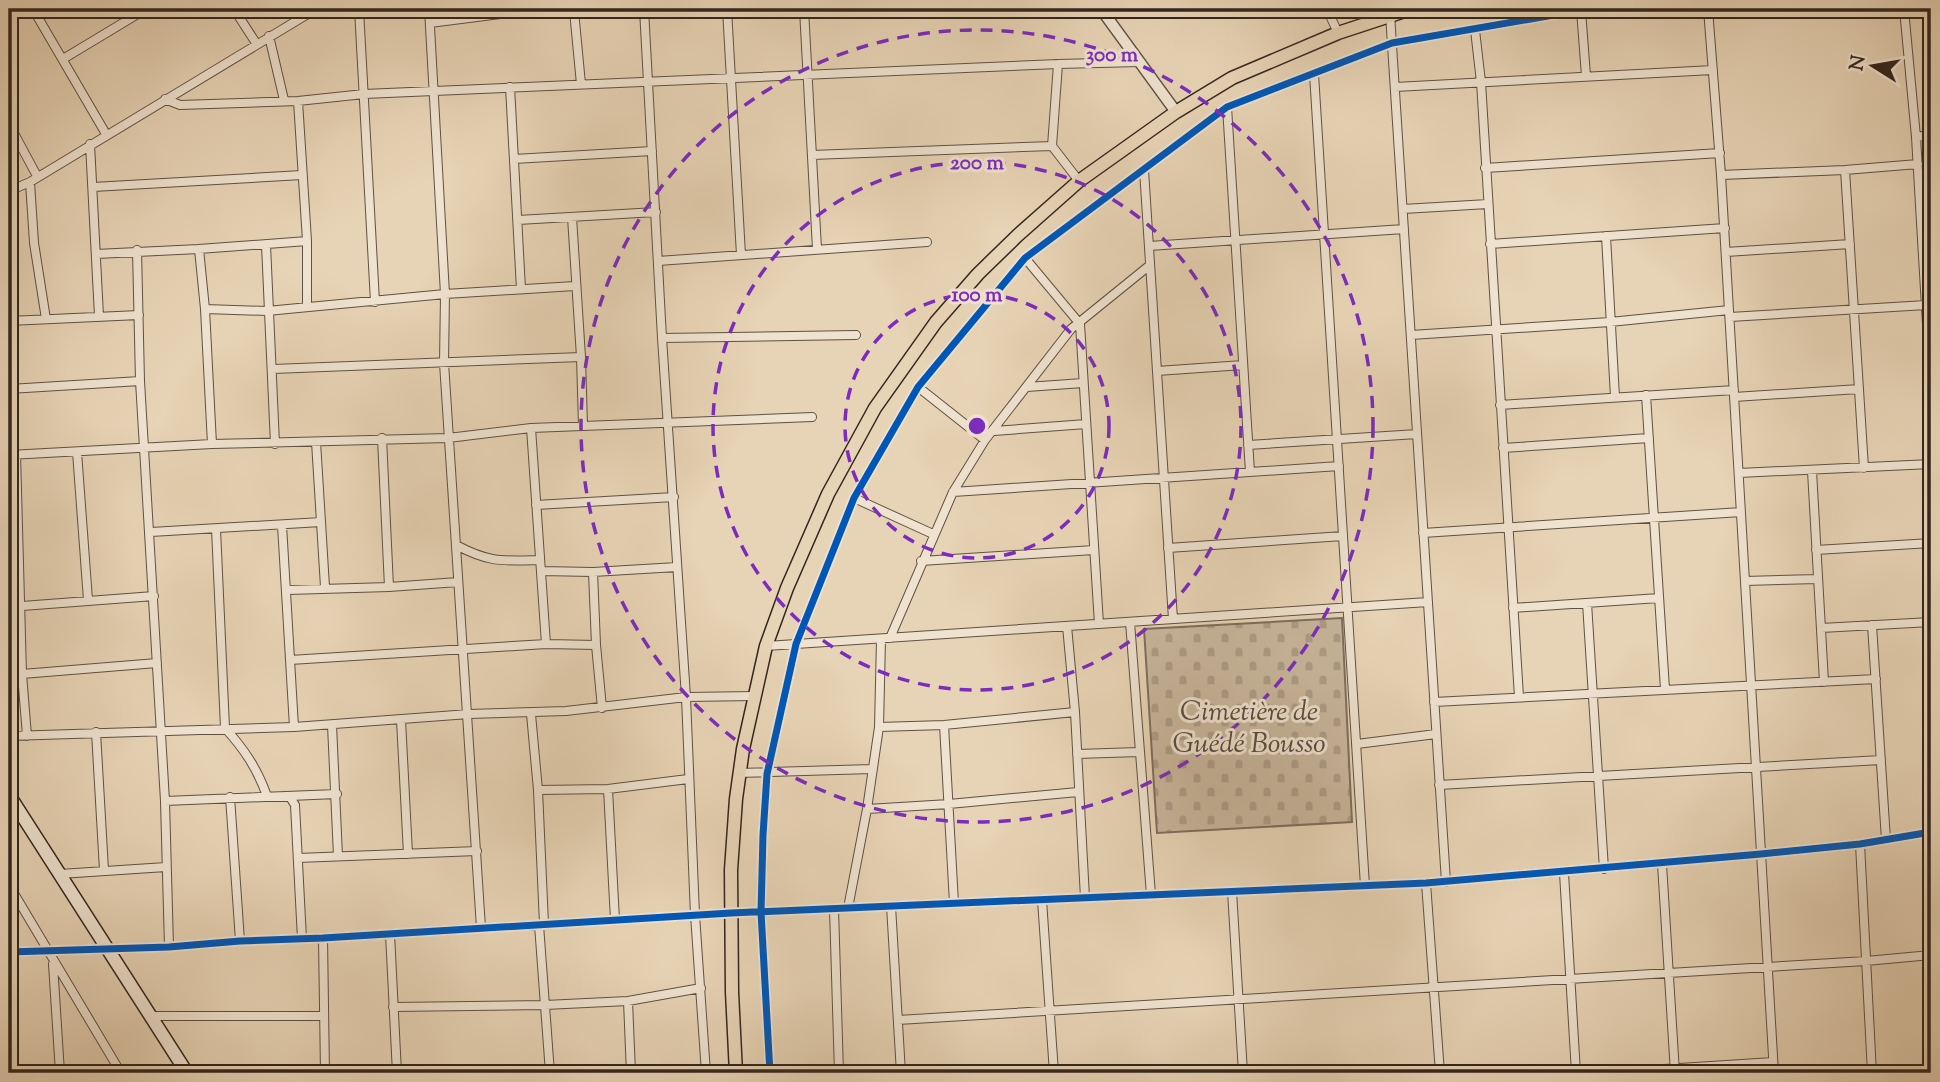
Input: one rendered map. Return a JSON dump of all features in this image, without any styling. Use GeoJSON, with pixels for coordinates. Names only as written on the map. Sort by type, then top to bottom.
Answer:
{"type":"FeatureCollection","features":[{"type":"Feature","properties":{"kind":"main road"},"geometry":{"type":"LineString","coordinates":[[736,1073],[731,870],[739,773],[755,696],[766,646],[812,528],[875,408],[936,322],[978,274],[1079,180],[1176,112],[1232,78],[1338,33],[1410,9]]}},
{"type":"Feature","properties":{"kind":"main road"},"geometry":{"type":"LineString","coordinates":[[9,795],[187,1073]]}},
{"type":"Feature","properties":{"kind":"street"},"geometry":{"type":"LineString","coordinates":[[33,9],[106,134]]}},
{"type":"Feature","properties":{"kind":"street"},"geometry":{"type":"LineString","coordinates":[[63,59],[146,9]]}},
{"type":"Feature","properties":{"kind":"street"},"geometry":{"type":"LineString","coordinates":[[234,9],[256,43]]}},
{"type":"Feature","properties":{"kind":"street"},"geometry":{"type":"LineString","coordinates":[[9,191],[316,9]]}},
{"type":"Feature","properties":{"kind":"street"},"geometry":{"type":"LineString","coordinates":[[359,9],[375,302]]}},
{"type":"Feature","properties":{"kind":"street"},"geometry":{"type":"LineString","coordinates":[[429,9],[445,294],[444,363],[448,438],[469,714],[481,928]]}},
{"type":"Feature","properties":{"kind":"street"},"geometry":{"type":"LineString","coordinates":[[644,9],[706,1073]]}},
{"type":"Feature","properties":{"kind":"street"},"geometry":{"type":"LineString","coordinates":[[727,9],[741,255]]}},
{"type":"Feature","properties":{"kind":"street"},"geometry":{"type":"LineString","coordinates":[[804,9],[817,249]]}},
{"type":"Feature","properties":{"kind":"street"},"geometry":{"type":"LineString","coordinates":[[1101,9],[1176,112]]}},
{"type":"Feature","properties":{"kind":"street"},"geometry":{"type":"LineString","coordinates":[[1327,9],[1338,33]]}},
{"type":"Feature","properties":{"kind":"street"},"geometry":{"type":"LineString","coordinates":[[770,1073],[761,912],[762,835],[767,774],[796,645],[854,498],[918,387],[1025,258],[1227,107],[1392,43],[1585,9],[1586,76]]}},
{"type":"Feature","properties":{"kind":"street"},"geometry":{"type":"LineString","coordinates":[[1708,9],[1730,314],[1774,1073]]}},
{"type":"Feature","properties":{"kind":"street"},"geometry":{"type":"LineString","coordinates":[[1904,9],[1916,137],[1931,392]]}},
{"type":"Feature","properties":{"kind":"street"},"geometry":{"type":"LineString","coordinates":[[430,23],[499,11],[574,11],[581,84]]}},
{"type":"Feature","properties":{"kind":"street"},"geometry":{"type":"LineString","coordinates":[[1390,14],[1446,881]]}},
{"type":"Feature","properties":{"kind":"street"},"geometry":{"type":"LineString","coordinates":[[1475,30],[1481,82],[1518,697]]}},
{"type":"Feature","properties":{"kind":"street"},"geometry":{"type":"LineString","coordinates":[[269,36],[284,100]]}},
{"type":"Feature","properties":{"kind":"street"},"geometry":{"type":"LineString","coordinates":[[165,99],[180,105],[298,101],[364,94],[1140,62]]}},
{"type":"Feature","properties":{"kind":"street"},"geometry":{"type":"LineString","coordinates":[[1058,64],[1052,146],[1079,180]]}},
{"type":"Feature","properties":{"kind":"street"},"geometry":{"type":"LineString","coordinates":[[1395,87],[1713,69]]}},
{"type":"Feature","properties":{"kind":"street"},"geometry":{"type":"LineString","coordinates":[[1314,74],[1366,886]]}},
{"type":"Feature","properties":{"kind":"street"},"geometry":{"type":"LineString","coordinates":[[510,88],[522,289]]}},
{"type":"Feature","properties":{"kind":"street"},"geometry":{"type":"LineString","coordinates":[[298,101],[307,241],[307,306]]}},
{"type":"Feature","properties":{"kind":"street"},"geometry":{"type":"LineString","coordinates":[[1227,107],[1250,472]]}},
{"type":"Feature","properties":{"kind":"street"},"geometry":{"type":"LineString","coordinates":[[9,124],[33,179],[34,243],[46,319]]}},
{"type":"Feature","properties":{"kind":"street"},"geometry":{"type":"LineString","coordinates":[[1916,137],[1931,135]]}},
{"type":"Feature","properties":{"kind":"street"},"geometry":{"type":"LineString","coordinates":[[90,144],[99,316]]}},
{"type":"Feature","properties":{"kind":"street"},"geometry":{"type":"LineString","coordinates":[[812,155],[1052,146]]}},
{"type":"Feature","properties":{"kind":"street"},"geometry":{"type":"LineString","coordinates":[[514,159],[652,151]]}},
{"type":"Feature","properties":{"kind":"street"},"geometry":{"type":"LineString","coordinates":[[1485,169],[1720,153]]}},
{"type":"Feature","properties":{"kind":"street"},"geometry":{"type":"LineString","coordinates":[[1721,175],[1917,164]]}},
{"type":"Feature","properties":{"kind":"street"},"geometry":{"type":"LineString","coordinates":[[1144,170],[1172,619]]}},
{"type":"Feature","properties":{"kind":"street"},"geometry":{"type":"LineString","coordinates":[[1845,170],[1864,468]]}},
{"type":"Feature","properties":{"kind":"street"},"geometry":{"type":"LineString","coordinates":[[93,187],[302,175]]}},
{"type":"Feature","properties":{"kind":"street"},"geometry":{"type":"LineString","coordinates":[[1403,209],[1488,204]]}},
{"type":"Feature","properties":{"kind":"street"},"geometry":{"type":"LineString","coordinates":[[518,220],[656,212]]}},
{"type":"Feature","properties":{"kind":"street"},"geometry":{"type":"LineString","coordinates":[[572,217],[583,426]]}},
{"type":"Feature","properties":{"kind":"street"},"geometry":{"type":"LineString","coordinates":[[1921,225],[1931,224]]}},
{"type":"Feature","properties":{"kind":"street"},"geometry":{"type":"LineString","coordinates":[[1490,244],[1724,228]]}},
{"type":"Feature","properties":{"kind":"street"},"geometry":{"type":"LineString","coordinates":[[1149,246],[1404,229]]}},
{"type":"Feature","properties":{"kind":"street"},"geometry":{"type":"LineString","coordinates":[[1606,236],[1615,397]]}},
{"type":"Feature","properties":{"kind":"street"},"geometry":{"type":"LineString","coordinates":[[96,254],[307,241]]}},
{"type":"Feature","properties":{"kind":"street"},"geometry":{"type":"LineString","coordinates":[[658,261],[927,242]]}},
{"type":"Feature","properties":{"kind":"street"},"geometry":{"type":"LineString","coordinates":[[1726,252],[1850,244]]}},
{"type":"Feature","properties":{"kind":"street"},"geometry":{"type":"LineString","coordinates":[[266,245],[275,444]]}},
{"type":"Feature","properties":{"kind":"street"},"geometry":{"type":"LineString","coordinates":[[200,249],[212,444]]}},
{"type":"Feature","properties":{"kind":"street"},"geometry":{"type":"LineString","coordinates":[[137,250],[140,380],[166,801],[169,947]]}},
{"type":"Feature","properties":{"kind":"street"},"geometry":{"type":"LineString","coordinates":[[1025,258],[1080,324],[1099,624]]}},
{"type":"Feature","properties":{"kind":"street"},"geometry":{"type":"LineString","coordinates":[[848,908],[879,727],[885,638],[933,534],[953,492],[985,440],[1071,329],[1150,265]]}},
{"type":"Feature","properties":{"kind":"street"},"geometry":{"type":"LineString","coordinates":[[205,309],[267,311],[445,294],[575,286]]}},
{"type":"Feature","properties":{"kind":"street"},"geometry":{"type":"LineString","coordinates":[[1411,335],[1730,314],[1926,305]]}},
{"type":"Feature","properties":{"kind":"street"},"geometry":{"type":"LineString","coordinates":[[9,321],[139,315]]}},
{"type":"Feature","properties":{"kind":"street"},"geometry":{"type":"LineString","coordinates":[[662,338],[856,335]]}},
{"type":"Feature","properties":{"kind":"street"},"geometry":{"type":"LineString","coordinates":[[273,369],[581,357]]}},
{"type":"Feature","properties":{"kind":"street"},"geometry":{"type":"LineString","coordinates":[[1157,371],[1243,365]]}},
{"type":"Feature","properties":{"kind":"street"},"geometry":{"type":"LineString","coordinates":[[9,389],[140,380]]}},
{"type":"Feature","properties":{"kind":"street"},"geometry":{"type":"LineString","coordinates":[[1027,387],[1083,383]]}},
{"type":"Feature","properties":{"kind":"street"},"geometry":{"type":"LineString","coordinates":[[918,387],[985,440]]}},
{"type":"Feature","properties":{"kind":"street"},"geometry":{"type":"LineString","coordinates":[[1500,405],[1646,395],[1859,389]]}},
{"type":"Feature","properties":{"kind":"street"},"geometry":{"type":"LineString","coordinates":[[1646,395],[1665,689]]}},
{"type":"Feature","properties":{"kind":"street"},"geometry":{"type":"LineString","coordinates":[[27,736],[22,674],[22,607],[13,537],[12,454],[212,444],[448,438],[531,428],[811,417]]}},
{"type":"Feature","properties":{"kind":"street"},"geometry":{"type":"LineString","coordinates":[[994,431],[1086,424]]}},
{"type":"Feature","properties":{"kind":"street"},"geometry":{"type":"LineString","coordinates":[[531,428],[546,643]]}},
{"type":"Feature","properties":{"kind":"street"},"geometry":{"type":"LineString","coordinates":[[1248,445],[1417,434]]}},
{"type":"Feature","properties":{"kind":"street"},"geometry":{"type":"LineString","coordinates":[[382,438],[389,587]]}},
{"type":"Feature","properties":{"kind":"street"},"geometry":{"type":"LineString","coordinates":[[1503,448],[1649,438]]}},
{"type":"Feature","properties":{"kind":"street"},"geometry":{"type":"LineString","coordinates":[[316,442],[325,587]]}},
{"type":"Feature","properties":{"kind":"street"},"geometry":{"type":"LineString","coordinates":[[78,452],[88,600]]}},
{"type":"Feature","properties":{"kind":"street"},"geometry":{"type":"LineString","coordinates":[[1739,473],[1931,464]]}},
{"type":"Feature","properties":{"kind":"street"},"geometry":{"type":"LineString","coordinates":[[953,492],[1339,466]]}},
{"type":"Feature","properties":{"kind":"street"},"geometry":{"type":"LineString","coordinates":[[1812,471],[1824,682]]}},
{"type":"Feature","properties":{"kind":"street"},"geometry":{"type":"LineString","coordinates":[[536,505],[674,497]]}},
{"type":"Feature","properties":{"kind":"street"},"geometry":{"type":"LineString","coordinates":[[854,498],[933,534]]}},
{"type":"Feature","properties":{"kind":"street"},"geometry":{"type":"LineString","coordinates":[[1423,533],[1741,512]]}},
{"type":"Feature","properties":{"kind":"street"},"geometry":{"type":"LineString","coordinates":[[151,533],[321,522]]}},
{"type":"Feature","properties":{"kind":"street"},"geometry":{"type":"LineString","coordinates":[[282,526],[295,727]]}},
{"type":"Feature","properties":{"kind":"street"},"geometry":{"type":"LineString","coordinates":[[216,529],[225,728],[258,770],[267,796]]}},
{"type":"Feature","properties":{"kind":"street"},"geometry":{"type":"LineString","coordinates":[[1168,548],[1343,536]]}},
{"type":"Feature","properties":{"kind":"street"},"geometry":{"type":"LineString","coordinates":[[1816,550],[1931,543]]}},
{"type":"Feature","properties":{"kind":"street"},"geometry":{"type":"LineString","coordinates":[[456,545],[480,558],[499,561],[540,560]]}},
{"type":"Feature","properties":{"kind":"street"},"geometry":{"type":"LineString","coordinates":[[921,561],[1094,550]]}},
{"type":"Feature","properties":{"kind":"street"},"geometry":{"type":"LineString","coordinates":[[541,571],[593,572],[677,567]]}},
{"type":"Feature","properties":{"kind":"street"},"geometry":{"type":"LineString","coordinates":[[593,572],[602,708]]}},
{"type":"Feature","properties":{"kind":"street"},"geometry":{"type":"LineString","coordinates":[[1745,581],[1818,579]]}},
{"type":"Feature","properties":{"kind":"street"},"geometry":{"type":"LineString","coordinates":[[288,590],[458,582]]}},
{"type":"Feature","properties":{"kind":"street"},"geometry":{"type":"LineString","coordinates":[[9,607],[154,596]]}},
{"type":"Feature","properties":{"kind":"street"},"geometry":{"type":"LineString","coordinates":[[1513,608],[1659,598]]}},
{"type":"Feature","properties":{"kind":"street"},"geometry":{"type":"LineString","coordinates":[[766,646],[1428,602]]}},
{"type":"Feature","properties":{"kind":"street"},"geometry":{"type":"LineString","coordinates":[[1587,603],[1604,869]]}},
{"type":"Feature","properties":{"kind":"street"},"geometry":{"type":"LineString","coordinates":[[1130,622],[1151,895]]}},
{"type":"Feature","properties":{"kind":"street"},"geometry":{"type":"LineString","coordinates":[[1821,628],[1931,622]]}},
{"type":"Feature","properties":{"kind":"street"},"geometry":{"type":"LineString","coordinates":[[1872,625],[1886,840]]}},
{"type":"Feature","properties":{"kind":"street"},"geometry":{"type":"LineString","coordinates":[[1067,626],[1075,712],[1085,898]]}},
{"type":"Feature","properties":{"kind":"street"},"geometry":{"type":"LineString","coordinates":[[290,660],[546,643],[596,645]]}},
{"type":"Feature","properties":{"kind":"street"},"geometry":{"type":"LineString","coordinates":[[22,674],[157,663]]}},
{"type":"Feature","properties":{"kind":"street"},"geometry":{"type":"LineString","coordinates":[[1434,702],[1876,678]]}},
{"type":"Feature","properties":{"kind":"street"},"geometry":{"type":"LineString","coordinates":[[9,736],[295,727],[469,714],[531,714],[686,697],[755,696]]}},
{"type":"Feature","properties":{"kind":"street"},"geometry":{"type":"LineString","coordinates":[[879,727],[944,725],[1075,712]]}},
{"type":"Feature","properties":{"kind":"street"},"geometry":{"type":"LineString","coordinates":[[516,1073],[550,1072],[545,1005],[538,790],[531,714]]}},
{"type":"Feature","properties":{"kind":"street"},"geometry":{"type":"LineString","coordinates":[[401,720],[408,854]]}},
{"type":"Feature","properties":{"kind":"street"},"geometry":{"type":"LineString","coordinates":[[332,725],[338,856]]}},
{"type":"Feature","properties":{"kind":"street"},"geometry":{"type":"LineString","coordinates":[[944,725],[954,904]]}},
{"type":"Feature","properties":{"kind":"street"},"geometry":{"type":"LineString","coordinates":[[96,732],[104,870]]}},
{"type":"Feature","properties":{"kind":"street"},"geometry":{"type":"LineString","coordinates":[[1357,744],[1436,734]]}},
{"type":"Feature","properties":{"kind":"street"},"geometry":{"type":"LineString","coordinates":[[1077,754],[1139,751]]}},
{"type":"Feature","properties":{"kind":"street"},"geometry":{"type":"LineString","coordinates":[[1439,785],[1881,760]]}},
{"type":"Feature","properties":{"kind":"street"},"geometry":{"type":"LineString","coordinates":[[739,773],[872,769]]}},
{"type":"Feature","properties":{"kind":"street"},"geometry":{"type":"LineString","coordinates":[[538,790],[608,789],[688,779]]}},
{"type":"Feature","properties":{"kind":"street"},"geometry":{"type":"LineString","coordinates":[[608,789],[615,920]]}},
{"type":"Feature","properties":{"kind":"street"},"geometry":{"type":"LineString","coordinates":[[867,808],[948,804],[1078,792]]}},
{"type":"Feature","properties":{"kind":"street"},"geometry":{"type":"LineString","coordinates":[[166,801],[337,794]]}},
{"type":"Feature","properties":{"kind":"street"},"geometry":{"type":"LineString","coordinates":[[230,797],[240,941]]}},
{"type":"Feature","properties":{"kind":"street"},"geometry":{"type":"LineString","coordinates":[[290,797],[295,804],[302,939]]}},
{"type":"Feature","properties":{"kind":"street"},"geometry":{"type":"LineString","coordinates":[[9,952],[169,947],[731,913],[1426,883],[1761,855],[1860,844],[1931,832]]}},
{"type":"Feature","properties":{"kind":"street"},"geometry":{"type":"LineString","coordinates":[[1860,844],[1872,1073]]}},
{"type":"Feature","properties":{"kind":"street"},"geometry":{"type":"LineString","coordinates":[[298,858],[477,851]]}},
{"type":"Feature","properties":{"kind":"street"},"geometry":{"type":"LineString","coordinates":[[1662,864],[1675,1071]]}},
{"type":"Feature","properties":{"kind":"street"},"geometry":{"type":"LineString","coordinates":[[60,874],[166,867]]}},
{"type":"Feature","properties":{"kind":"street"},"geometry":{"type":"LineString","coordinates":[[1564,873],[1576,1073]]}},
{"type":"Feature","properties":{"kind":"street"},"geometry":{"type":"LineString","coordinates":[[1426,883],[1440,1073]]}},
{"type":"Feature","properties":{"kind":"street"},"geometry":{"type":"LineString","coordinates":[[9,885],[121,1073]]}},
{"type":"Feature","properties":{"kind":"street"},"geometry":{"type":"LineString","coordinates":[[1232,891],[1243,1073]]}},
{"type":"Feature","properties":{"kind":"street"},"geometry":{"type":"LineString","coordinates":[[1042,900],[1054,1073]]}},
{"type":"Feature","properties":{"kind":"street"},"geometry":{"type":"LineString","coordinates":[[891,906],[901,1073]]}},
{"type":"Feature","properties":{"kind":"street"},"geometry":{"type":"LineString","coordinates":[[834,909],[839,1073]]}},
{"type":"Feature","properties":{"kind":"street"},"geometry":{"type":"LineString","coordinates":[[390,934],[397,1073]]}},
{"type":"Feature","properties":{"kind":"street"},"geometry":{"type":"LineString","coordinates":[[323,938],[325,1073]]}},
{"type":"Feature","properties":{"kind":"street"},"geometry":{"type":"LineString","coordinates":[[898,1020],[1931,955]]}},
{"type":"Feature","properties":{"kind":"street"},"geometry":{"type":"LineString","coordinates":[[53,961],[60,1073]]}},
{"type":"Feature","properties":{"kind":"street"},"geometry":{"type":"LineString","coordinates":[[393,1007],[628,1001],[701,988]]}},
{"type":"Feature","properties":{"kind":"street"},"geometry":{"type":"LineString","coordinates":[[628,1001],[631,1073]]}},
{"type":"Feature","properties":{"kind":"street"},"geometry":{"type":"LineString","coordinates":[[150,1016],[323,1016]]}},
{"type":"Feature","properties":{"kind":"street"},"geometry":{"type":"LineString","coordinates":[[1602,1073],[1675,1071],[1773,1062]]}},
{"type":"Feature","properties":{"kind":"green space","name":"Cimetière de Guédé Bousso"},"geometry":{"type":"Polygon","coordinates":[[[1342,618],[1352,822],[1157,833],[1144,629],[1342,618]]]}},
{"type":"Feature","properties":{"kind":"cycle path"},"geometry":{"type":"LineString","coordinates":[[770,1073],[761,912],[767,774],[796,644],[854,498],[918,387],[1025,258],[1227,107],[1392,43],[1588,9]]}},
{"type":"Feature","properties":{"kind":"cycle path"},"geometry":{"type":"LineString","coordinates":[[9,952],[169,947],[731,913],[1426,883],[1761,854],[1860,844],[1931,832]]}}]}
